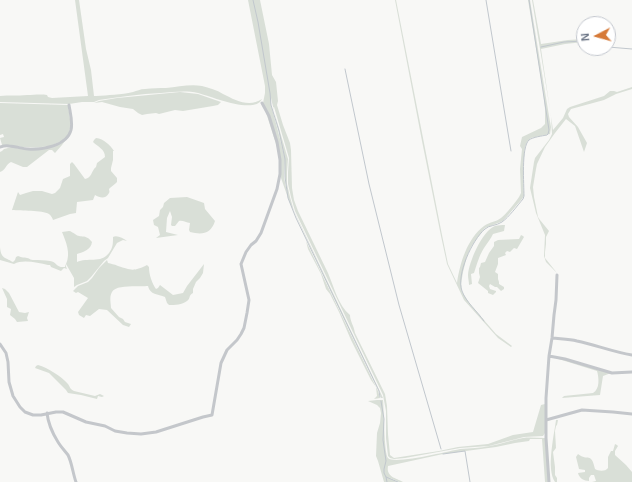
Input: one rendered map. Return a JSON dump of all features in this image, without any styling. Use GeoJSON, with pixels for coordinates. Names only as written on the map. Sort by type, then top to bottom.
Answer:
{"type":"FeatureCollection","features":[{"type":"Feature","properties":{"kind":"street"},"geometry":{"type":"LineString","coordinates":[[0,344],[7,357],[10,388],[13,396],[25,412],[33,415],[63,412],[86,422],[105,426],[116,431],[141,434],[156,432],[212,415],[221,363],[227,350],[241,334],[244,328],[247,313],[249,300],[241,264],[246,252],[261,233],[277,189],[280,174],[280,160],[275,138],[269,116],[262,103]]}},
{"type":"Feature","properties":{"kind":"street"},"geometry":{"type":"LineString","coordinates":[[0,147],[9,146],[34,149],[60,143],[66,138],[70,131],[71,123],[69,104]]}},
{"type":"Feature","properties":{"kind":"street"},"geometry":{"type":"LineString","coordinates":[[549,482],[546,447],[546,398],[549,356],[556,300],[557,275]]}},
{"type":"Feature","properties":{"kind":"street"},"geometry":{"type":"LineString","coordinates":[[552,338],[577,341],[632,355]]}},
{"type":"Feature","properties":{"kind":"street"},"geometry":{"type":"LineString","coordinates":[[549,356],[565,359],[612,373],[632,372]]}},
{"type":"Feature","properties":{"kind":"street"},"geometry":{"type":"LineString","coordinates":[[546,420],[582,410],[632,414]]}},
{"type":"Feature","properties":{"kind":"street"},"geometry":{"type":"LineString","coordinates":[[47,414],[48,422],[58,442],[68,456],[76,482]]}},
{"type":"Feature","properties":{"kind":"shaded area"},"geometry":{"type":"Polygon","coordinates":[[[75,0],[79,0],[94,96],[124,94],[143,89],[193,85],[213,89],[232,99],[242,102],[252,103],[262,99],[258,103],[242,105],[198,93],[184,91],[69,104],[0,102],[0,96],[47,95],[48,97],[52,98],[88,96],[75,0]]]}},
{"type":"Feature","properties":{"kind":"shaded area"},"geometry":{"type":"Polygon","coordinates":[[[248,0],[260,0],[269,44],[272,75],[276,82],[277,105],[290,143],[294,200],[328,273],[339,301],[350,315],[355,333],[385,394],[390,455],[394,458],[458,447],[488,444],[513,435],[533,432],[541,405],[545,404],[545,433],[543,436],[524,437],[489,446],[460,448],[405,458],[394,459],[388,456],[386,411],[383,395],[295,211],[288,184],[289,158],[271,98],[271,105],[285,159],[284,177],[288,198],[281,178],[281,160],[263,103],[265,86],[248,0]]]}},
{"type":"Feature","properties":{"kind":"shaded area"},"geometry":{"type":"Polygon","coordinates":[[[395,0],[448,264],[457,283],[462,260],[473,238],[484,226],[503,216],[521,193],[520,169],[522,149],[520,146],[522,137],[541,128],[545,124],[543,91],[528,0],[530,0],[551,127],[550,134],[531,138],[527,142],[525,147],[523,169],[524,196],[503,221],[485,228],[475,241],[467,256],[461,284],[462,292],[470,304],[496,334],[512,346],[511,347],[498,338],[464,300],[447,264],[395,0]]]}},
{"type":"Feature","properties":{"kind":"shaded area"},"geometry":{"type":"Polygon","coordinates":[[[532,0],[541,44],[576,40],[576,43],[541,49],[550,111],[532,0]]]}},
{"type":"Feature","properties":{"kind":"shaded area"},"geometry":{"type":"Polygon","coordinates":[[[632,87],[632,89],[604,100],[571,109],[568,114],[569,117],[578,127],[587,143],[584,152],[575,126],[566,119],[545,147],[537,164],[533,187],[534,197],[538,217],[549,231],[546,237],[545,258],[557,273],[546,262],[544,256],[545,235],[536,213],[530,188],[535,158],[552,134],[551,117],[553,130],[563,118],[567,109],[570,107],[604,96],[610,91],[617,92],[632,87]]]}},
{"type":"Feature","properties":{"kind":"shaded area"},"geometry":{"type":"Polygon","coordinates":[[[180,92],[198,94],[221,102],[218,105],[183,111],[175,110],[159,114],[142,115],[133,109],[102,102],[94,103],[117,98],[180,92]]]}},
{"type":"Feature","properties":{"kind":"shaded area"},"geometry":{"type":"Polygon","coordinates":[[[0,103],[68,105],[70,123],[69,133],[57,144],[49,146],[19,147],[2,145],[0,138],[4,137],[3,134],[0,135],[0,103]]]}},
{"type":"Feature","properties":{"kind":"shaded area"},"geometry":{"type":"Polygon","coordinates":[[[274,113],[288,159],[287,184],[294,211],[383,398],[381,398],[379,391],[334,298],[288,198],[285,177],[285,159],[274,113]]]}},
{"type":"Feature","properties":{"kind":"shaded area"},"geometry":{"type":"Polygon","coordinates":[[[67,138],[55,153],[52,150],[49,150],[27,167],[11,162],[0,172],[0,152],[4,149],[12,147],[20,149],[47,148],[67,138]]]}},
{"type":"Feature","properties":{"kind":"shaded area"},"geometry":{"type":"Polygon","coordinates":[[[96,138],[102,140],[114,151],[111,171],[117,178],[117,182],[109,189],[108,195],[101,197],[95,195],[93,200],[77,202],[76,213],[53,220],[49,214],[46,213],[37,211],[12,210],[18,192],[20,195],[33,191],[42,191],[52,194],[55,193],[60,188],[63,179],[70,176],[70,164],[72,162],[85,179],[89,177],[97,163],[105,157],[103,150],[93,142],[96,138]]]}},
{"type":"Feature","properties":{"kind":"shaded area"},"geometry":{"type":"Polygon","coordinates":[[[187,197],[204,203],[205,209],[215,221],[211,229],[202,233],[190,232],[190,223],[182,221],[179,221],[175,226],[172,226],[170,211],[167,218],[166,232],[178,235],[156,238],[160,235],[158,227],[154,225],[153,220],[159,216],[160,210],[164,203],[170,198],[187,197]]]}},
{"type":"Feature","properties":{"kind":"shaded area"},"geometry":{"type":"Polygon","coordinates":[[[505,225],[504,231],[493,234],[484,248],[479,257],[474,273],[471,274],[472,284],[469,285],[469,269],[481,240],[490,229],[496,226],[505,225]]]}},
{"type":"Feature","properties":{"kind":"shaded area"},"geometry":{"type":"Polygon","coordinates":[[[69,231],[90,239],[92,242],[88,249],[77,254],[77,262],[98,259],[106,256],[111,249],[113,237],[120,237],[127,241],[123,240],[117,243],[108,258],[91,277],[87,281],[74,287],[74,278],[66,264],[68,252],[62,232],[69,231]]]}},
{"type":"Feature","properties":{"kind":"shaded area"},"geometry":{"type":"Polygon","coordinates":[[[521,235],[524,237],[517,249],[514,248],[510,252],[507,251],[505,253],[506,255],[498,258],[498,264],[495,272],[498,274],[499,284],[504,287],[504,289],[501,291],[497,287],[490,284],[490,289],[496,292],[493,295],[488,293],[488,291],[478,283],[480,277],[479,268],[481,263],[485,262],[494,246],[494,242],[498,240],[519,239],[521,235]]]}},
{"type":"Feature","properties":{"kind":"shaded area"},"geometry":{"type":"Polygon","coordinates":[[[306,241],[378,391],[380,398],[374,399],[377,396],[376,387],[351,340],[330,294],[326,289],[321,274],[308,249],[306,241]]]}},
{"type":"Feature","properties":{"kind":"shaded area"},"geometry":{"type":"Polygon","coordinates":[[[0,251],[5,258],[13,262],[18,256],[32,260],[54,262],[58,266],[62,267],[65,267],[65,264],[67,269],[64,268],[61,271],[51,267],[50,265],[35,262],[22,262],[14,264],[0,260],[0,251]]]}},
{"type":"Feature","properties":{"kind":"shaded area"},"geometry":{"type":"Polygon","coordinates":[[[107,260],[108,263],[129,269],[138,269],[147,265],[156,289],[160,285],[173,295],[183,293],[204,264],[203,273],[196,282],[193,293],[187,301],[181,304],[169,305],[165,297],[152,293],[148,286],[123,287],[114,289],[110,300],[111,308],[125,322],[131,324],[129,327],[123,325],[107,310],[99,309],[90,316],[86,315],[84,318],[79,315],[78,312],[88,298],[78,292],[76,293],[73,291],[78,286],[88,282],[107,260]]]}},
{"type":"Feature","properties":{"kind":"shaded area"},"geometry":{"type":"Polygon","coordinates":[[[2,288],[9,293],[19,312],[29,312],[27,318],[28,321],[17,322],[10,315],[11,309],[7,307],[7,299],[2,288]]]}},
{"type":"Feature","properties":{"kind":"shaded area"},"geometry":{"type":"Polygon","coordinates":[[[552,357],[564,359],[611,373],[603,376],[600,395],[562,398],[564,396],[593,393],[598,386],[598,374],[597,371],[552,357]]]}},
{"type":"Feature","properties":{"kind":"shaded area"},"geometry":{"type":"Polygon","coordinates":[[[38,365],[58,375],[74,391],[95,396],[100,394],[104,396],[98,396],[97,399],[68,393],[49,373],[35,368],[38,365]]]}},
{"type":"Feature","properties":{"kind":"shaded area"},"geometry":{"type":"Polygon","coordinates":[[[383,400],[387,454],[388,458],[392,460],[411,459],[460,449],[479,448],[523,438],[545,438],[549,482],[545,482],[542,439],[530,439],[529,441],[443,454],[388,466],[390,475],[403,482],[399,482],[388,477],[397,482],[384,482],[376,456],[377,433],[381,413],[380,408],[377,405],[368,401],[383,400]]]}},
{"type":"Feature","properties":{"kind":"shaded area"},"geometry":{"type":"Polygon","coordinates":[[[556,420],[558,420],[555,431],[556,448],[553,452],[555,475],[557,478],[557,482],[555,482],[552,476],[551,461],[556,420]]]}},
{"type":"Feature","properties":{"kind":"shaded area"},"geometry":{"type":"Polygon","coordinates":[[[615,444],[618,446],[615,451],[615,455],[632,472],[632,482],[592,482],[596,481],[594,475],[591,475],[589,481],[581,478],[578,473],[585,472],[585,470],[579,469],[576,457],[578,454],[590,458],[595,469],[603,471],[608,468],[608,457],[611,451],[613,451],[615,444]]]}},
{"type":"Feature","properties":{"kind":"waterway"},"geometry":{"type":"LineString","coordinates":[[253,0],[258,22],[271,105],[279,131],[285,159],[285,177],[288,198],[296,218],[379,391],[380,397]]}},
{"type":"Feature","properties":{"kind":"waterway"},"geometry":{"type":"LineString","coordinates":[[486,0],[511,151]]}},
{"type":"Feature","properties":{"kind":"waterway"},"geometry":{"type":"LineString","coordinates":[[484,321],[469,303],[462,291],[461,276],[466,258],[480,234],[487,228],[505,220],[523,199],[523,175],[526,144],[531,139],[547,135],[549,130],[529,0]]}},
{"type":"Feature","properties":{"kind":"waterway"},"geometry":{"type":"LineString","coordinates":[[541,47],[564,42],[576,41]]}},
{"type":"Feature","properties":{"kind":"waterway"},"geometry":{"type":"LineString","coordinates":[[616,48],[632,49]]}},
{"type":"Feature","properties":{"kind":"waterway"},"geometry":{"type":"LineString","coordinates":[[345,69],[369,184],[399,305],[441,449]]}},
{"type":"Feature","properties":{"kind":"waterway"},"geometry":{"type":"LineString","coordinates":[[381,401],[384,419],[383,440],[386,461],[384,473],[386,477],[398,482]]}},
{"type":"Feature","properties":{"kind":"waterway"},"geometry":{"type":"LineString","coordinates":[[443,454],[465,451],[470,482]]}},
{"type":"Feature","properties":{"kind":"waterway"},"geometry":{"type":"LineString","coordinates":[[386,477],[387,482]]}}]}
